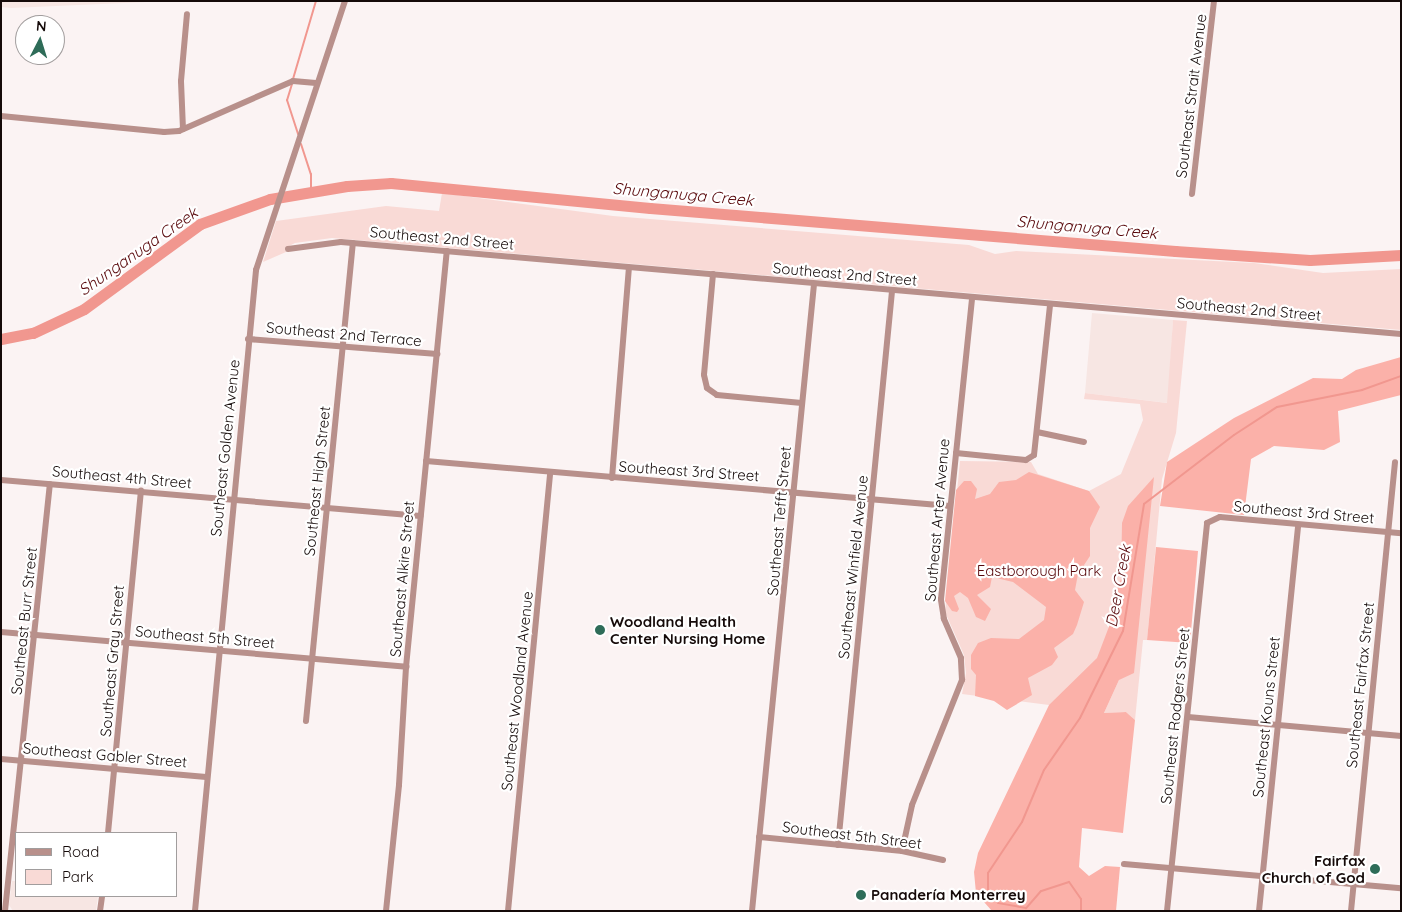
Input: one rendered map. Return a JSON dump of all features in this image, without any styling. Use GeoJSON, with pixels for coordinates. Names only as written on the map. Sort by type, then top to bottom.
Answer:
{"type":"FeatureCollection","features":[{"type":"Feature","properties":{"kind":"street","name":"Southeast Golden Avenue"},"geometry":{"type":"LineString","coordinates":[[194,911],[248,339],[260,252],[345,1]]}},
{"type":"Feature","properties":{"kind":"street","name":"Southeast Strait Avenue"},"geometry":{"type":"LineString","coordinates":[[1192,194],[1214,1]]}},
{"type":"Feature","properties":{"kind":"street"},"geometry":{"type":"LineString","coordinates":[[183,129],[181,81],[187,14]]}},
{"type":"Feature","properties":{"kind":"street"},"geometry":{"type":"LineString","coordinates":[[1,116],[164,132],[183,129],[293,81],[316,83]]}},
{"type":"Feature","properties":{"kind":"street","name":"Southeast 2nd Street"},"geometry":{"type":"LineString","coordinates":[[288,249],[321,242],[353,243],[1401,334]]}},
{"type":"Feature","properties":{"kind":"street","name":"Southeast High Street"},"geometry":{"type":"LineString","coordinates":[[306,721],[353,243]]}},
{"type":"Feature","properties":{"kind":"street","name":"Southeast Alkire Street"},"geometry":{"type":"LineString","coordinates":[[386,911],[399,785],[406,667],[447,251]]}},
{"type":"Feature","properties":{"kind":"street"},"geometry":{"type":"LineString","coordinates":[[612,478],[629,268]]}},
{"type":"Feature","properties":{"kind":"street"},"geometry":{"type":"LineString","coordinates":[[713,274],[704,375],[707,388],[717,395],[802,403]]}},
{"type":"Feature","properties":{"kind":"street","name":"Southeast Tefft Street"},"geometry":{"type":"LineString","coordinates":[[752,911],[814,284]]}},
{"type":"Feature","properties":{"kind":"street","name":"Southeast Winfield Avenue"},"geometry":{"type":"LineString","coordinates":[[838,845],[892,291]]}},
{"type":"Feature","properties":{"kind":"street","name":"Southeast Arter Avenue"},"geometry":{"type":"LineString","coordinates":[[902,851],[912,805],[962,680],[961,658],[942,609],[950,506],[972,298]]}},
{"type":"Feature","properties":{"kind":"street"},"geometry":{"type":"LineString","coordinates":[[956,453],[1026,460],[1032,457],[1037,432],[1050,305]]}},
{"type":"Feature","properties":{"kind":"street","name":"Southeast 2nd Terrace"},"geometry":{"type":"LineString","coordinates":[[248,339],[437,354]]}},
{"type":"Feature","properties":{"kind":"street"},"geometry":{"type":"LineString","coordinates":[[1037,432],[1084,442]]}},
{"type":"Feature","properties":{"kind":"street","name":"Southeast 3rd Street"},"geometry":{"type":"LineString","coordinates":[[426,461],[550,473],[794,491],[950,506]]}},
{"type":"Feature","properties":{"kind":"street","name":"Southeast Fairfax Street"},"geometry":{"type":"LineString","coordinates":[[1351,911],[1352,883],[1395,462]]}},
{"type":"Feature","properties":{"kind":"street","name":"Southeast Woodland Avenue"},"geometry":{"type":"LineString","coordinates":[[508,911],[550,473]]}},
{"type":"Feature","properties":{"kind":"street","name":"Southeast 4th Street"},"geometry":{"type":"LineString","coordinates":[[1,480],[420,516]]}},
{"type":"Feature","properties":{"kind":"street","name":"Southeast Burr Street"},"geometry":{"type":"LineString","coordinates":[[5,911],[50,484]]}},
{"type":"Feature","properties":{"kind":"street","name":"Southeast Gray Street"},"geometry":{"type":"LineString","coordinates":[[108,832],[141,491]]}},
{"type":"Feature","properties":{"kind":"street","name":"Southeast 3rd Street"},"geometry":{"type":"LineString","coordinates":[[1208,524],[1220,517],[1401,533]]}},
{"type":"Feature","properties":{"kind":"street","name":"Southeast Rodgers Street"},"geometry":{"type":"LineString","coordinates":[[1167,911],[1208,524]]}},
{"type":"Feature","properties":{"kind":"street","name":"Southeast Kouns Street"},"geometry":{"type":"LineString","coordinates":[[1259,911],[1298,525]]}},
{"type":"Feature","properties":{"kind":"street","name":"Southeast 5th Street"},"geometry":{"type":"LineString","coordinates":[[1,632],[406,667]]}},
{"type":"Feature","properties":{"kind":"street"},"geometry":{"type":"LineString","coordinates":[[1188,717],[1401,736]]}},
{"type":"Feature","properties":{"kind":"street","name":"Southeast Gabler Street"},"geometry":{"type":"LineString","coordinates":[[1,758],[206,777]]}},
{"type":"Feature","properties":{"kind":"street","name":"Southeast 5th Street"},"geometry":{"type":"LineString","coordinates":[[759,837],[902,851],[943,860]]}},
{"type":"Feature","properties":{"kind":"street"},"geometry":{"type":"LineString","coordinates":[[1124,864],[1401,888]]}},
{"type":"Feature","properties":{"kind":"street"},"geometry":{"type":"LineString","coordinates":[[100,911],[102,897]]}},
{"type":"Feature","properties":{"kind":"shaded area"},"geometry":{"type":"Polygon","coordinates":[[[1,1],[169,1],[11,8],[1,7],[1,1]]]}},
{"type":"Feature","properties":{"kind":"shaded area"},"geometry":{"type":"Polygon","coordinates":[[[1092,313],[1173,320],[1168,403],[1085,393],[1092,313]]]}},
{"type":"Feature","properties":{"kind":"shaded area"},"geometry":{"type":"Polygon","coordinates":[[[12,881],[15,881],[15,897],[98,897],[96,911],[13,911],[9,905],[12,881]]]}},
{"type":"Feature","properties":{"kind":"green space"},"geometry":{"type":"Polygon","coordinates":[[[442,193],[613,216],[969,245],[995,254],[1016,251],[1254,263],[1323,273],[1401,269],[1401,330],[332,238],[295,243],[285,248],[286,252],[263,262],[276,221],[386,206],[439,211],[442,193]]]}},
{"type":"Feature","properties":{"kind":"green space","name":"Eastborough Park"},"geometry":{"type":"Polygon","coordinates":[[[1173,320],[1187,321],[1176,433],[1162,479],[1147,640],[1143,640],[1135,720],[1126,712],[1104,713],[1119,680],[1121,627],[1080,709],[962,694],[966,673],[964,655],[945,612],[960,461],[1031,462],[1038,474],[1089,491],[1121,474],[1143,420],[1140,404],[1084,399],[1085,393],[1167,403],[1173,320]]]}},
{"type":"Feature","properties":{"kind":"green space"},"geometry":{"type":"Polygon","coordinates":[[[1401,357],[1401,395],[1338,411],[1340,442],[1324,450],[1274,446],[1251,459],[1244,515],[1160,506],[1167,462],[1234,418],[1313,378],[1342,379],[1356,370],[1401,357]]]}},
{"type":"Feature","properties":{"kind":"green space"},"geometry":{"type":"Polygon","coordinates":[[[1029,472],[1089,491],[1100,507],[1090,528],[1090,556],[1078,574],[1075,590],[1084,602],[1073,634],[1054,648],[1058,657],[1052,665],[1028,678],[1032,695],[1007,710],[994,701],[975,696],[976,675],[971,669],[971,655],[978,643],[991,638],[1019,639],[1044,620],[1046,607],[1013,582],[992,577],[990,587],[977,595],[991,609],[985,621],[976,617],[968,598],[960,592],[954,596],[959,609],[957,612],[952,611],[945,601],[956,490],[964,481],[971,481],[977,489],[975,499],[990,494],[999,482],[1016,480],[1029,472]]]}},
{"type":"Feature","properties":{"kind":"green space"},"geometry":{"type":"Polygon","coordinates":[[[1154,477],[1134,673],[1119,680],[1104,713],[1126,712],[1135,720],[1123,833],[1082,828],[1079,867],[1089,876],[1105,866],[1120,867],[1116,911],[992,911],[976,893],[974,872],[978,853],[1049,705],[1097,658],[1110,624],[1111,605],[1121,579],[1122,523],[1128,506],[1154,477]]]}},
{"type":"Feature","properties":{"kind":"green space"},"geometry":{"type":"Polygon","coordinates":[[[1156,547],[1198,551],[1190,643],[1147,640],[1156,547]]]}},
{"type":"Feature","properties":{"kind":"waterway"},"geometry":{"type":"LineString","coordinates":[[293,79],[316,1]]}},
{"type":"Feature","properties":{"kind":"waterway"},"geometry":{"type":"LineString","coordinates":[[292,84],[287,100],[298,134]]}},
{"type":"Feature","properties":{"kind":"waterway"},"geometry":{"type":"LineString","coordinates":[[301,144],[311,174],[311,192]]}},
{"type":"Feature","properties":{"kind":"waterway","name":"Shunganuga Creek"},"geometry":{"type":"LineString","coordinates":[[1,339],[33,333],[84,309],[200,224],[270,199],[347,186],[391,183],[650,208],[1175,251],[1310,260],[1401,255]]}},
{"type":"Feature","properties":{"kind":"waterway","name":"Deer Creek"},"geometry":{"type":"LineString","coordinates":[[1081,911],[1081,899],[1069,882],[1041,891],[1026,908],[998,903],[988,890],[988,873],[1022,822],[1044,770],[1080,718],[1123,631],[1144,504],[1234,435],[1277,407],[1362,390],[1401,376]]}},
{"type":"Feature","properties":{"kind":"place","name":"Woodland Health Center Nursing Home"},"geometry":{"type":"Point","coordinates":[600,630]}},
{"type":"Feature","properties":{"kind":"place","name":"Fairfax Church of God"},"geometry":{"type":"Point","coordinates":[1375,869]}},
{"type":"Feature","properties":{"kind":"place","name":"Panadería Monterrey"},"geometry":{"type":"Point","coordinates":[861,895]}}]}
